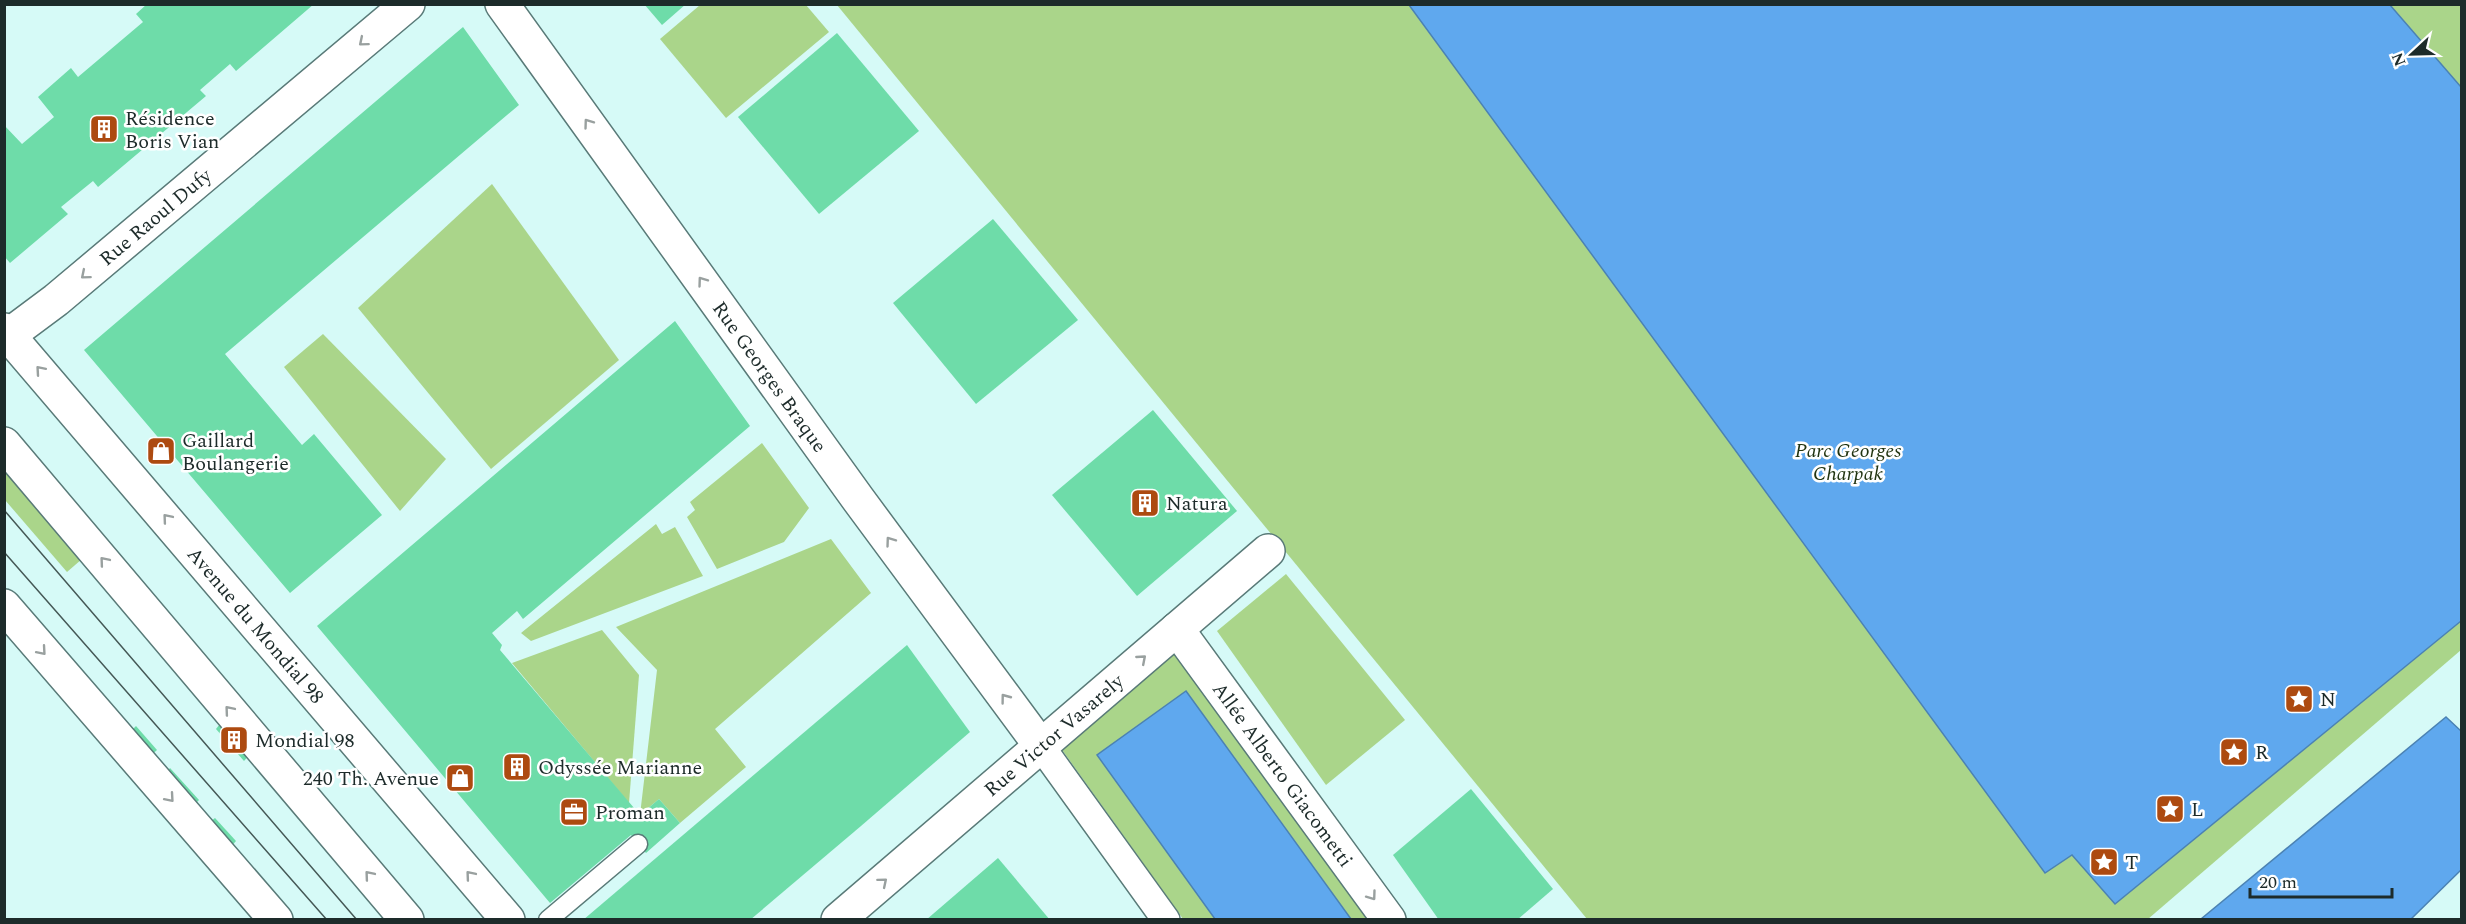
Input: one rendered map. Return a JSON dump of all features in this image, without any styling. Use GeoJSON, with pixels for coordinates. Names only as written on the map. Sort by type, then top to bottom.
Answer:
{"type":"FeatureCollection","features":[{"type":"Feature","properties":{"kind":"street","name":"Rue Raoul Dufy"},"geometry":{"type":"LineString","coordinates":[[7,332],[56,300],[408,4]]}},
{"type":"Feature","properties":{"kind":"street","name":"Rue Georges Braque"},"geometry":{"type":"LineString","coordinates":[[502,4],[858,499],[1040,745]]}},
{"type":"Feature","properties":{"kind":"street","name":"Avenue du Mondial 98"},"geometry":{"type":"LineString","coordinates":[[7,332],[508,920]]}},
{"type":"Feature","properties":{"kind":"street"},"geometry":{"type":"LineString","coordinates":[[4,444],[407,920]]}},
{"type":"Feature","properties":{"kind":"street","name":"Rue Victor Vasarely"},"geometry":{"type":"LineString","coordinates":[[838,920],[1268,551]]}},
{"type":"Feature","properties":{"kind":"street"},"geometry":{"type":"LineString","coordinates":[[4,606],[276,920]]}},
{"type":"Feature","properties":{"kind":"street","name":"Allée Alberto Giacometti"},"geometry":{"type":"LineString","coordinates":[[1177,629],[1389,920]]}},
{"type":"Feature","properties":{"kind":"street"},"geometry":{"type":"LineString","coordinates":[[1040,745],[1166,920]]}},
{"type":"Feature","properties":{"kind":"lane"},"geometry":{"type":"LineString","coordinates":[[548,920],[638,844]]}},
{"type":"Feature","properties":{"kind":"green space"},"geometry":{"type":"Polygon","coordinates":[[[700,5],[806,5],[829,32],[726,118],[660,39],[700,5]]]}},
{"type":"Feature","properties":{"kind":"green space","name":"Parc Georges Charpak"},"geometry":{"type":"Polygon","coordinates":[[[837,5],[2461,5],[2461,650],[2148,919],[1587,919],[837,5]]]}},
{"type":"Feature","properties":{"kind":"green space"},"geometry":{"type":"Polygon","coordinates":[[[492,184],[619,360],[491,469],[358,308],[492,184]]]}},
{"type":"Feature","properties":{"kind":"green space"},"geometry":{"type":"Polygon","coordinates":[[[323,334],[446,459],[400,511],[284,367],[323,334]]]}},
{"type":"Feature","properties":{"kind":"green space"},"geometry":{"type":"Polygon","coordinates":[[[762,443],[809,508],[784,542],[717,569],[687,517],[695,510],[690,502],[762,443]]]}},
{"type":"Feature","properties":{"kind":"green space"},"geometry":{"type":"Polygon","coordinates":[[[4,469],[82,559],[67,572],[5,500],[4,469]]]}},
{"type":"Feature","properties":{"kind":"green space"},"geometry":{"type":"Polygon","coordinates":[[[656,524],[662,534],[675,527],[703,576],[531,641],[521,633],[656,524]]]}},
{"type":"Feature","properties":{"kind":"green space"},"geometry":{"type":"Polygon","coordinates":[[[831,539],[871,593],[715,729],[746,767],[680,823],[659,799],[640,815],[657,670],[616,627],[831,539]]]}},
{"type":"Feature","properties":{"kind":"green space"},"geometry":{"type":"Polygon","coordinates":[[[1286,574],[1405,720],[1326,785],[1217,631],[1286,574]]]}},
{"type":"Feature","properties":{"kind":"green space"},"geometry":{"type":"Polygon","coordinates":[[[602,630],[639,675],[629,803],[512,663],[602,630]]]}},
{"type":"Feature","properties":{"kind":"green space"},"geometry":{"type":"Polygon","coordinates":[[[1181,647],[1377,919],[1183,919],[1060,747],[1181,647]]]}},
{"type":"Feature","properties":{"kind":"water"},"geometry":{"type":"Polygon","coordinates":[[[1409,5],[2390,5],[2461,87],[2461,621],[2115,904],[2072,855],[2045,873],[1409,5]]]}},
{"type":"Feature","properties":{"kind":"water"},"geometry":{"type":"Polygon","coordinates":[[[1186,691],[1351,919],[1215,919],[1097,755],[1186,691]]]}},
{"type":"Feature","properties":{"kind":"water"},"geometry":{"type":"Polygon","coordinates":[[[2446,717],[2461,731],[2461,870],[2411,919],[2201,919],[2446,717]]]}},
{"type":"Feature","properties":{"kind":"building","name":"Résidence Boris Vian"},"geometry":{"type":"Polygon","coordinates":[[[147,4],[314,4],[236,71],[230,64],[200,90],[206,96],[98,187],[93,181],[61,207],[68,214],[10,263],[4,256],[4,125],[22,144],[54,117],[38,97],[71,68],[78,77],[143,22],[136,14],[147,4]]]}},
{"type":"Feature","properties":{"kind":"building"},"geometry":{"type":"Polygon","coordinates":[[[644,4],[686,4],[662,25],[644,4]]]}},
{"type":"Feature","properties":{"kind":"building"},"geometry":{"type":"Polygon","coordinates":[[[463,27],[519,105],[225,354],[302,445],[314,434],[382,515],[290,593],[84,350],[463,27]]]}},
{"type":"Feature","properties":{"kind":"building"},"geometry":{"type":"Polygon","coordinates":[[[837,33],[919,131],[819,214],[738,117],[837,33]]]}},
{"type":"Feature","properties":{"kind":"building"},"geometry":{"type":"Polygon","coordinates":[[[993,219],[1078,320],[976,404],[893,303],[993,219]]]}},
{"type":"Feature","properties":{"kind":"building"},"geometry":{"type":"Polygon","coordinates":[[[675,321],[750,426],[523,619],[517,611],[492,633],[502,645],[500,650],[640,815],[659,799],[680,823],[646,853],[631,835],[550,903],[317,626],[675,321]]]}},
{"type":"Feature","properties":{"kind":"building","name":"Natura"},"geometry":{"type":"Polygon","coordinates":[[[1153,410],[1237,511],[1137,596],[1052,495],[1153,410]]]}},
{"type":"Feature","properties":{"kind":"building"},"geometry":{"type":"Polygon","coordinates":[[[907,645],[970,732],[861,826],[750,920],[583,920],[907,645]]]}},
{"type":"Feature","properties":{"kind":"building","name":"Mondial 98"},"geometry":{"type":"Polygon","coordinates":[[[223,720],[252,752],[244,761],[216,729],[223,720]]]}},
{"type":"Feature","properties":{"kind":"building"},"geometry":{"type":"Polygon","coordinates":[[[136,726],[157,750],[148,758],[128,734],[136,726]]]}},
{"type":"Feature","properties":{"kind":"building"},"geometry":{"type":"Polygon","coordinates":[[[170,768],[199,800],[191,808],[163,777],[170,768]]]}},
{"type":"Feature","properties":{"kind":"building"},"geometry":{"type":"Polygon","coordinates":[[[1471,789],[1553,889],[1517,920],[1439,920],[1393,855],[1471,789]]]}},
{"type":"Feature","properties":{"kind":"building"},"geometry":{"type":"Polygon","coordinates":[[[215,818],[236,841],[228,850],[206,825],[215,818]]]}},
{"type":"Feature","properties":{"kind":"building"},"geometry":{"type":"Polygon","coordinates":[[[998,858],[1050,920],[926,920],[998,858]]]}},
{"type":"Feature","properties":{"kind":"tram line"},"geometry":{"type":"LineString","coordinates":[[4,510],[357,920]]}},
{"type":"Feature","properties":{"kind":"tram line"},"geometry":{"type":"LineString","coordinates":[[4,552],[327,920]]}},
{"type":"Feature","properties":{"kind":"place","name":"Résidence Boris Vian"},"geometry":{"type":"Point","coordinates":[104,129]}},
{"type":"Feature","properties":{"kind":"place","name":"Gaillard Boulangerie"},"geometry":{"type":"Point","coordinates":[161,451]}},
{"type":"Feature","properties":{"kind":"place","name":"Natura"},"geometry":{"type":"Point","coordinates":[1145,503]}},
{"type":"Feature","properties":{"kind":"place","name":"N"},"geometry":{"type":"Point","coordinates":[2299,699]}},
{"type":"Feature","properties":{"kind":"place","name":"Mondial 98"},"geometry":{"type":"Point","coordinates":[234,740]}},
{"type":"Feature","properties":{"kind":"place","name":"R"},"geometry":{"type":"Point","coordinates":[2234,752]}},
{"type":"Feature","properties":{"kind":"place","name":"Odyssée Marianne"},"geometry":{"type":"Point","coordinates":[517,767]}},
{"type":"Feature","properties":{"kind":"place","name":"240 Th. Avenue"},"geometry":{"type":"Point","coordinates":[460,778]}},
{"type":"Feature","properties":{"kind":"place","name":"L"},"geometry":{"type":"Point","coordinates":[2170,809]}},
{"type":"Feature","properties":{"kind":"place","name":"Proman"},"geometry":{"type":"Point","coordinates":[574,812]}},
{"type":"Feature","properties":{"kind":"place","name":"T"},"geometry":{"type":"Point","coordinates":[2104,862]}}]}
